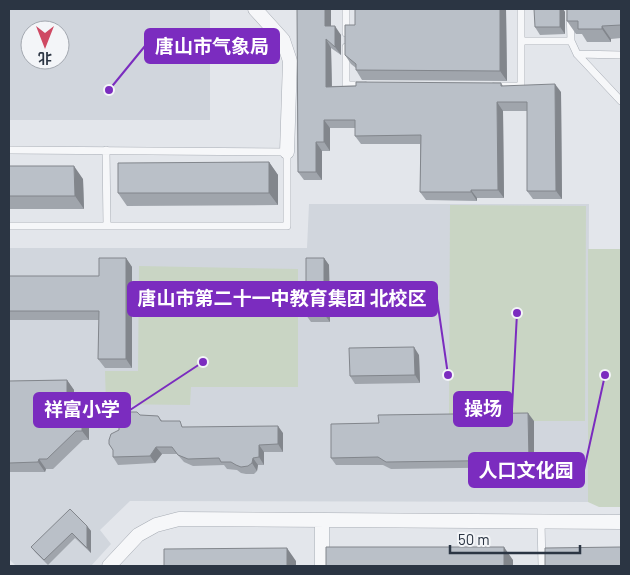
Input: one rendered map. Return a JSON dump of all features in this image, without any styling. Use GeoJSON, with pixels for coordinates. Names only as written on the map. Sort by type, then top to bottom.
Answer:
{"type":"FeatureCollection","features":[{"type":"Feature","properties":{"kind":"street"},"geometry":{"type":"LineString","coordinates":[[255,9],[283,40],[290,61],[287,152]]}},
{"type":"Feature","properties":{"kind":"street"},"geometry":{"type":"LineString","coordinates":[[109,566],[138,535],[156,525],[179,519],[621,522]]}},
{"type":"Feature","properties":{"kind":"street"},"geometry":{"type":"LineString","coordinates":[[322,521],[322,566]]}},
{"type":"Feature","properties":{"kind":"lane"},"geometry":{"type":"LineString","coordinates":[[346,9],[346,85],[375,85]]}},
{"type":"Feature","properties":{"kind":"lane"},"geometry":{"type":"LineString","coordinates":[[492,86],[521,86],[521,9]]}},
{"type":"Feature","properties":{"kind":"lane"},"geometry":{"type":"LineString","coordinates":[[570,9],[571,41],[576,54],[621,101]]}},
{"type":"Feature","properties":{"kind":"lane"},"geometry":{"type":"LineString","coordinates":[[521,42],[571,41]]}},
{"type":"Feature","properties":{"kind":"lane"},"geometry":{"type":"LineString","coordinates":[[576,54],[621,55]]}},
{"type":"Feature","properties":{"kind":"lane"},"geometry":{"type":"LineString","coordinates":[[9,150],[287,152],[287,226],[9,226]]}},
{"type":"Feature","properties":{"kind":"lane"},"geometry":{"type":"LineString","coordinates":[[106,150],[107,226]]}},
{"type":"Feature","properties":{"kind":"lane"},"geometry":{"type":"LineString","coordinates":[[541,522],[542,566]]}},
{"type":"Feature","properties":{"kind":"shaded area"},"geometry":{"type":"Polygon","coordinates":[[[9,9],[210,9],[210,120],[9,120],[9,9]]]}},
{"type":"Feature","properties":{"kind":"shaded area"},"geometry":{"type":"Polygon","coordinates":[[[309,204],[589,204],[588,502],[130,501],[100,530],[111,544],[91,566],[16,566],[9,559],[9,248],[307,248],[309,204]]]}},
{"type":"Feature","properties":{"kind":"green space"},"geometry":{"type":"Polygon","coordinates":[[[450,205],[586,206],[585,421],[449,421],[450,205]]]}},
{"type":"Feature","properties":{"kind":"green space"},"geometry":{"type":"Polygon","coordinates":[[[588,249],[621,249],[621,507],[599,507],[588,502],[588,249]]]}},
{"type":"Feature","properties":{"kind":"green space"},"geometry":{"type":"Polygon","coordinates":[[[139,266],[298,269],[298,387],[191,387],[190,405],[106,404],[105,371],[138,371],[139,266]]]}},
{"type":"Feature","properties":{"kind":"building"},"geometry":{"type":"Polygon","coordinates":[[[297,9],[325,9],[325,26],[335,26],[335,47],[326,39],[326,87],[356,86],[356,82],[501,83],[501,86],[555,84],[556,191],[527,191],[527,102],[497,102],[498,190],[420,192],[421,135],[355,136],[355,120],[324,120],[324,142],[316,142],[316,172],[298,172],[297,9]]]}},
{"type":"Feature","properties":{"kind":"building"},"geometry":{"type":"Polygon","coordinates":[[[355,9],[500,9],[500,71],[356,70],[356,64],[345,55],[345,25],[355,25],[355,9]]]}},
{"type":"Feature","properties":{"kind":"building"},"geometry":{"type":"Polygon","coordinates":[[[534,9],[560,9],[560,27],[535,27],[534,9]]]}},
{"type":"Feature","properties":{"kind":"building"},"geometry":{"type":"Polygon","coordinates":[[[567,9],[621,9],[621,25],[602,26],[602,29],[578,29],[578,21],[567,21],[567,9]]]}},
{"type":"Feature","properties":{"kind":"building"},"geometry":{"type":"Polygon","coordinates":[[[269,162],[269,193],[118,193],[118,163],[269,162]]]}},
{"type":"Feature","properties":{"kind":"building"},"geometry":{"type":"Polygon","coordinates":[[[9,166],[74,166],[75,196],[9,196],[9,166]]]}},
{"type":"Feature","properties":{"kind":"building"},"geometry":{"type":"Polygon","coordinates":[[[99,258],[126,258],[126,359],[98,359],[99,311],[9,311],[9,276],[99,276],[99,258]]]}},
{"type":"Feature","properties":{"kind":"building"},"geometry":{"type":"Polygon","coordinates":[[[306,258],[324,258],[324,314],[306,315],[306,258]]]}},
{"type":"Feature","properties":{"kind":"building"},"geometry":{"type":"Polygon","coordinates":[[[414,347],[415,375],[350,376],[349,348],[414,347]]]}},
{"type":"Feature","properties":{"kind":"building"},"geometry":{"type":"Polygon","coordinates":[[[67,380],[67,406],[82,406],[82,431],[76,431],[47,459],[39,459],[38,462],[9,463],[9,381],[67,380]]]}},
{"type":"Feature","properties":{"kind":"building"},"geometry":{"type":"Polygon","coordinates":[[[119,412],[137,412],[140,415],[158,416],[161,421],[180,421],[182,427],[278,426],[278,444],[259,445],[259,457],[253,458],[252,463],[248,466],[241,467],[231,462],[221,462],[219,458],[188,459],[178,455],[172,447],[156,447],[150,456],[113,457],[113,450],[109,440],[111,434],[119,430],[119,412]]]}},
{"type":"Feature","properties":{"kind":"building"},"geometry":{"type":"Polygon","coordinates":[[[528,413],[529,460],[386,462],[378,457],[331,458],[331,424],[379,423],[378,415],[528,413]]]}},
{"type":"Feature","properties":{"kind":"building"},"geometry":{"type":"Polygon","coordinates":[[[70,509],[87,526],[87,548],[72,533],[44,560],[31,547],[70,509]]]}},
{"type":"Feature","properties":{"kind":"building"},"geometry":{"type":"Polygon","coordinates":[[[326,547],[504,547],[504,566],[326,566],[326,547]]]}},
{"type":"Feature","properties":{"kind":"building"},"geometry":{"type":"Polygon","coordinates":[[[621,547],[621,566],[545,566],[545,548],[621,547]]]}},
{"type":"Feature","properties":{"kind":"building"},"geometry":{"type":"Polygon","coordinates":[[[287,548],[287,566],[164,566],[164,549],[287,548]]]}},
{"type":"Feature","properties":{"kind":"place","name":"唐山市气象局"},"geometry":{"type":"Point","coordinates":[109,90]}},
{"type":"Feature","properties":{"kind":"place","name":"操场"},"geometry":{"type":"Point","coordinates":[517,313]}},
{"type":"Feature","properties":{"kind":"place","name":"祥富小学"},"geometry":{"type":"Point","coordinates":[203,362]}},
{"type":"Feature","properties":{"kind":"place","name":"唐山市第二十一中教育集团 北校区"},"geometry":{"type":"Point","coordinates":[448,375]}},
{"type":"Feature","properties":{"kind":"place","name":"人口文化园"},"geometry":{"type":"Point","coordinates":[605,375]}}]}
